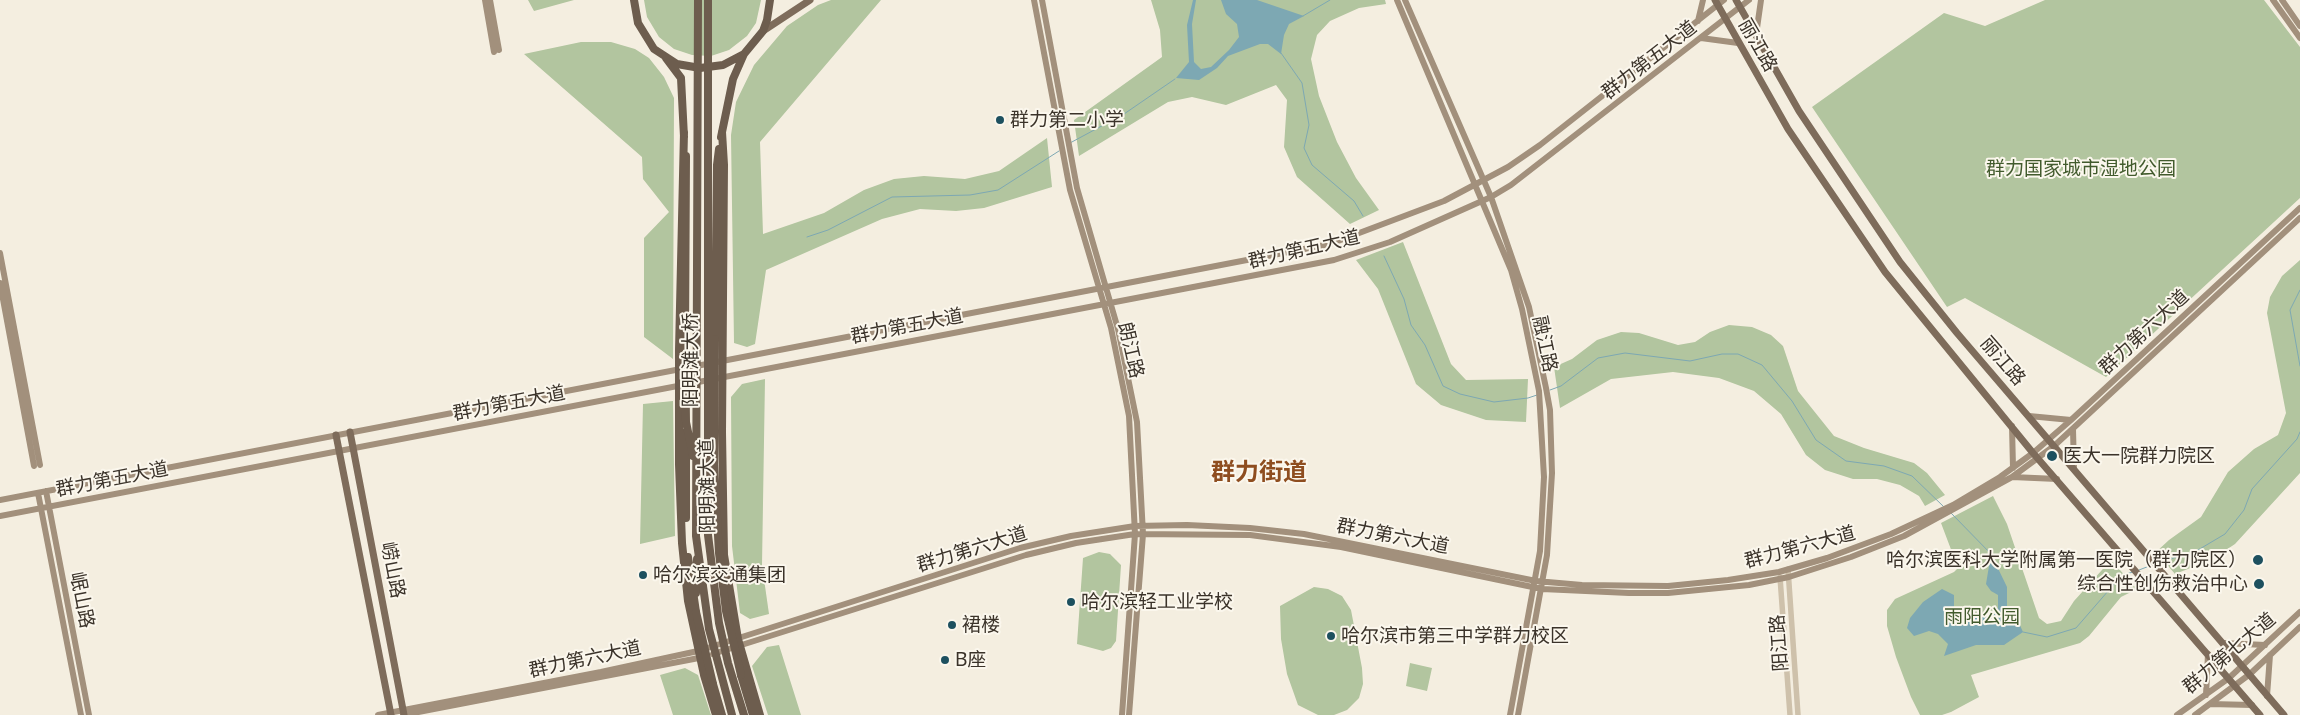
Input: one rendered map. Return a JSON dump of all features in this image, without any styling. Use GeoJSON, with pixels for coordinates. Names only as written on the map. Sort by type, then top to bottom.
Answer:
{"type":"FeatureCollection","features":[{"type":"Feature","properties":{"kind":"highway"},"geometry":{"type":"LineString","coordinates":[[634,0],[635,13],[642,33],[654,49],[677,64],[700,68],[724,65],[744,54]]}},
{"type":"Feature","properties":{"kind":"highway","name":"阳明滩大桥"},"geometry":{"type":"LineString","coordinates":[[698,0],[695,471],[697,555],[709,629],[732,715]]}},
{"type":"Feature","properties":{"kind":"highway","name":"阳明滩大桥"},"geometry":{"type":"LineString","coordinates":[[708,0],[707,469],[710,556],[724,645],[744,715]]}},
{"type":"Feature","properties":{"kind":"highway"},"geometry":{"type":"LineString","coordinates":[[726,611],[719,553],[715,433],[717,165],[733,79],[744,54],[763,31],[770,0]]}},
{"type":"Feature","properties":{"kind":"highway"},"geometry":{"type":"LineString","coordinates":[[666,58],[682,78],[684,132],[688,166],[685,339],[687,545],[696,612],[708,670],[722,715]]}},
{"type":"Feature","properties":{"kind":"highway","name":"阳明滩大道"},"geometry":{"type":"LineString","coordinates":[[684,132],[679,369],[682,543],[688,601],[699,654],[716,715]]}},
{"type":"Feature","properties":{"kind":"highway","name":"阳明滩大道"},"geometry":{"type":"LineString","coordinates":[[722,132],[724,165],[722,448],[724,555],[738,643],[760,715]]}},
{"type":"Feature","properties":{"kind":"highway"},"geometry":{"type":"LineString","coordinates":[[686,422],[695,471]]}},
{"type":"Feature","properties":{"kind":"highway"},"geometry":{"type":"LineString","coordinates":[[707,469],[715,433]]}},
{"type":"Feature","properties":{"kind":"highway"},"geometry":{"type":"LineString","coordinates":[[696,612],[697,555]]}},
{"type":"Feature","properties":{"kind":"highway"},"geometry":{"type":"LineString","coordinates":[[710,556],[726,611],[737,662],[753,715]]}},
{"type":"Feature","properties":{"kind":"main road"},"geometry":{"type":"LineString","coordinates":[[485,0],[496,51],[490,0]]}},
{"type":"Feature","properties":{"kind":"main road"},"geometry":{"type":"LineString","coordinates":[[763,31],[810,0]]}},
{"type":"Feature","properties":{"kind":"main road","name":"朗江路"},"geometry":{"type":"LineString","coordinates":[[1034,0],[1075,208],[1103,288]]}},
{"type":"Feature","properties":{"kind":"main road","name":"朗江路"},"geometry":{"type":"LineString","coordinates":[[1042,0],[1072,165],[1134,402],[1139,530],[1129,715]]}},
{"type":"Feature","properties":{"kind":"main road","name":"融江路"},"geometry":{"type":"LineString","coordinates":[[1397,0],[1476,184],[1515,286],[1539,391],[1542,411],[1544,506],[1539,585],[1510,715]]}},
{"type":"Feature","properties":{"kind":"main road","name":"融江路"},"geometry":{"type":"LineString","coordinates":[[1405,0],[1491,197],[1529,307],[1550,410],[1551,505],[1518,715]]}},
{"type":"Feature","properties":{"kind":"main road"},"geometry":{"type":"LineString","coordinates":[[1697,21],[1703,0]]}},
{"type":"Feature","properties":{"kind":"main road","name":"群力第五大道"},"geometry":{"type":"LineString","coordinates":[[0,500],[723,359],[1282,255],[1355,236],[1444,201],[1508,167],[1540,145],[1697,21],[1716,3],[1724,0]]}},
{"type":"Feature","properties":{"kind":"main road","name":"丽江路"},"geometry":{"type":"LineString","coordinates":[[1736,0],[1799,111],[1900,262],[1957,333],[2284,715]]}},
{"type":"Feature","properties":{"kind":"main road","name":"群力第五大道"},"geometry":{"type":"LineString","coordinates":[[0,516],[723,376],[1316,264],[1362,252],[1390,242],[1491,197],[1541,164],[1749,0]]}},
{"type":"Feature","properties":{"kind":"main road"},"geometry":{"type":"LineString","coordinates":[[1756,35],[1761,0]]}},
{"type":"Feature","properties":{"kind":"main road"},"geometry":{"type":"LineString","coordinates":[[2273,0],[2300,38]]}},
{"type":"Feature","properties":{"kind":"main road"},"geometry":{"type":"LineString","coordinates":[[2282,0],[2300,26]]}},
{"type":"Feature","properties":{"kind":"main road","name":"丽江路"},"geometry":{"type":"LineString","coordinates":[[1716,3],[1788,129],[1885,272],[2036,455],[2260,715]]}},
{"type":"Feature","properties":{"kind":"main road"},"geometry":{"type":"LineString","coordinates":[[1701,38],[1738,43]]}},
{"type":"Feature","properties":{"kind":"main road","name":"群力第六大道"},"geometry":{"type":"LineString","coordinates":[[378,715],[403,714],[601,672],[699,654],[1026,555],[1139,530],[1250,535],[1341,547],[1539,585],[1629,593],[1668,593],[1748,585],[1868,550],[2012,477],[2036,455],[2048,440],[2300,208]]}},
{"type":"Feature","properties":{"kind":"main road","name":"群力第六大道"},"geometry":{"type":"LineString","coordinates":[[1955,507],[2013,468],[2054,446],[2300,218]]}},
{"type":"Feature","properties":{"kind":"main road"},"geometry":{"type":"LineString","coordinates":[[0,253],[37,465],[0,283]]}},
{"type":"Feature","properties":{"kind":"main road"},"geometry":{"type":"LineString","coordinates":[[2029,416],[2071,420]]}},
{"type":"Feature","properties":{"kind":"main road"},"geometry":{"type":"LineString","coordinates":[[2012,426],[2013,468]]}},
{"type":"Feature","properties":{"kind":"main road"},"geometry":{"type":"LineString","coordinates":[[2073,428],[2074,469]]}},
{"type":"Feature","properties":{"kind":"main road","name":"崂山路"},"geometry":{"type":"LineString","coordinates":[[350,432],[403,714]]}},
{"type":"Feature","properties":{"kind":"main road","name":"崂山路"},"geometry":{"type":"LineString","coordinates":[[336,435],[390,714]]}},
{"type":"Feature","properties":{"kind":"main road"},"geometry":{"type":"LineString","coordinates":[[2012,477],[2057,479]]}},
{"type":"Feature","properties":{"kind":"main road","name":"岷山路"},"geometry":{"type":"LineString","coordinates":[[46,491],[89,715]]}},
{"type":"Feature","properties":{"kind":"main road","name":"岷山路"},"geometry":{"type":"LineString","coordinates":[[38,493],[81,715]]}},
{"type":"Feature","properties":{"kind":"main road","name":"朗江路"},"geometry":{"type":"LineString","coordinates":[[1122,715],[1139,530]]}},
{"type":"Feature","properties":{"kind":"main road","name":"群力第七大道"},"geometry":{"type":"LineString","coordinates":[[2177,715],[2229,678],[2300,612]]}},
{"type":"Feature","properties":{"kind":"main road","name":"群力第七大道"},"geometry":{"type":"LineString","coordinates":[[2194,715],[2250,674],[2300,627]]}},
{"type":"Feature","properties":{"kind":"main road"},"geometry":{"type":"LineString","coordinates":[[2223,643],[2265,645]]}},
{"type":"Feature","properties":{"kind":"main road"},"geometry":{"type":"LineString","coordinates":[[2206,695],[2208,654]]}},
{"type":"Feature","properties":{"kind":"main road"},"geometry":{"type":"LineString","coordinates":[[2268,696],[2270,655]]}},
{"type":"Feature","properties":{"kind":"main road"},"geometry":{"type":"LineString","coordinates":[[2210,704],[2252,705]]}},
{"type":"Feature","properties":{"kind":"street","name":"阳江路"},"geometry":{"type":"LineString","coordinates":[[1789,573],[1798,715]]}},
{"type":"Feature","properties":{"kind":"street","name":"阳江路"},"geometry":{"type":"LineString","coordinates":[[1780,575],[1790,715]]}},
{"type":"Feature","properties":{"kind":"green space"},"geometry":{"type":"Polygon","coordinates":[[[528,0],[574,0],[534,11],[528,0]]]}},
{"type":"Feature","properties":{"kind":"green space"},"geometry":{"type":"Polygon","coordinates":[[[644,0],[761,0],[756,23],[747,36],[729,50],[711,56],[692,55],[674,49],[659,37],[647,17],[644,0]]]}},
{"type":"Feature","properties":{"kind":"green space"},"geometry":{"type":"Polygon","coordinates":[[[831,0],[881,0],[760,142],[763,234],[824,213],[864,190],[894,179],[924,176],[965,179],[999,171],[1047,138],[1052,187],[984,208],[956,211],[920,209],[882,219],[766,270],[755,344],[747,347],[734,343],[731,135],[736,102],[754,65],[787,26],[818,5],[831,0]]]}},
{"type":"Feature","properties":{"kind":"green space"},"geometry":{"type":"Polygon","coordinates":[[[1151,0],[1385,0],[1386,4],[1359,8],[1330,21],[1317,35],[1311,59],[1319,96],[1337,142],[1356,178],[1379,210],[1350,224],[1297,177],[1284,147],[1287,100],[1276,85],[1226,105],[1192,97],[1168,102],[1079,156],[1074,120],[1162,57],[1160,30],[1151,0]]]}},
{"type":"Feature","properties":{"kind":"green space","name":"群力国家城市湿地公园"},"geometry":{"type":"Polygon","coordinates":[[[2045,0],[2264,0],[2300,47],[2300,198],[2106,377],[1965,298],[1947,307],[1812,107],[1944,13],[1985,26],[2045,0]]]}},
{"type":"Feature","properties":{"kind":"green space"},"geometry":{"type":"Polygon","coordinates":[[[581,42],[611,42],[635,49],[649,58],[664,77],[674,98],[673,359],[644,337],[644,238],[669,212],[643,179],[642,157],[524,54],[581,42]]]}},
{"type":"Feature","properties":{"kind":"green space"},"geometry":{"type":"Polygon","coordinates":[[[1403,242],[1451,364],[1466,380],[1528,379],[1526,422],[1486,420],[1441,405],[1416,384],[1378,289],[1356,260],[1403,242]]]}},
{"type":"Feature","properties":{"kind":"green space"},"geometry":{"type":"Polygon","coordinates":[[[2300,260],[2300,473],[2235,544],[2211,560],[2175,574],[2156,552],[2201,517],[2228,472],[2254,449],[2278,435],[2286,413],[2267,313],[2270,297],[2282,276],[2300,260]]]}},
{"type":"Feature","properties":{"kind":"green space"},"geometry":{"type":"Polygon","coordinates":[[[1729,325],[1752,327],[1771,335],[1783,346],[1798,391],[1834,436],[1864,448],[1914,463],[1927,473],[1945,495],[1925,506],[1919,496],[1900,485],[1877,479],[1853,479],[1825,470],[1806,455],[1781,414],[1754,391],[1719,378],[1673,372],[1611,379],[1560,408],[1554,367],[1572,359],[1597,340],[1621,332],[1639,333],[1678,345],[1695,342],[1710,332],[1729,325]]]}},
{"type":"Feature","properties":{"kind":"green space"},"geometry":{"type":"Polygon","coordinates":[[[765,379],[762,565],[769,614],[750,619],[740,613],[732,546],[731,397],[742,384],[765,379]]]}},
{"type":"Feature","properties":{"kind":"green space"},"geometry":{"type":"Polygon","coordinates":[[[673,401],[675,536],[640,544],[643,404],[673,401]]]}},
{"type":"Feature","properties":{"kind":"green space","name":"雨阳公园"},"geometry":{"type":"Polygon","coordinates":[[[1993,496],[2007,524],[2039,618],[2047,624],[2061,621],[2074,601],[2111,560],[2137,589],[2121,597],[2089,636],[2080,643],[1971,675],[1979,697],[1942,715],[1920,715],[1896,657],[1887,626],[1887,610],[1895,599],[1954,572],[1958,568],[1941,523],[1993,496]]]}},
{"type":"Feature","properties":{"kind":"green space"},"geometry":{"type":"Polygon","coordinates":[[[1099,552],[1110,554],[1121,565],[1116,641],[1111,648],[1103,651],[1077,644],[1083,558],[1099,552]]]}},
{"type":"Feature","properties":{"kind":"green space"},"geometry":{"type":"Polygon","coordinates":[[[1314,587],[1328,589],[1342,596],[1351,610],[1362,668],[1363,684],[1359,698],[1347,710],[1334,715],[1318,715],[1298,705],[1287,674],[1281,639],[1280,606],[1314,587]]]}},
{"type":"Feature","properties":{"kind":"green space"},"geometry":{"type":"Polygon","coordinates":[[[779,645],[801,715],[768,715],[752,666],[767,647],[779,645]]]}},
{"type":"Feature","properties":{"kind":"green space"},"geometry":{"type":"Polygon","coordinates":[[[1410,663],[1432,668],[1427,691],[1406,686],[1410,663]]]}},
{"type":"Feature","properties":{"kind":"green space"},"geometry":{"type":"Polygon","coordinates":[[[685,668],[698,675],[711,715],[673,715],[660,675],[685,668]]]}},
{"type":"Feature","properties":{"kind":"water"},"geometry":{"type":"Polygon","coordinates":[[[1193,0],[1196,0],[1192,24],[1194,62],[1201,69],[1211,67],[1229,50],[1239,37],[1237,24],[1226,14],[1221,0],[1257,0],[1304,16],[1289,24],[1284,35],[1281,54],[1268,44],[1260,44],[1228,56],[1217,68],[1199,80],[1176,78],[1189,62],[1187,25],[1193,0]]]}},
{"type":"Feature","properties":{"kind":"water"},"geometry":{"type":"Polygon","coordinates":[[[1991,554],[2007,587],[2007,611],[2017,619],[2023,632],[2004,645],[1976,645],[1944,656],[1948,644],[1938,634],[1929,631],[1914,636],[1907,628],[1910,618],[1923,602],[1942,589],[1954,595],[1954,611],[1959,614],[1966,614],[1975,618],[1984,617],[1998,608],[1998,595],[1991,591],[1986,584],[1991,554]]]}},
{"type":"Feature","properties":{"kind":"waterway"},"geometry":{"type":"LineString","coordinates":[[1303,16],[1330,0]]}},
{"type":"Feature","properties":{"kind":"waterway"},"geometry":{"type":"LineString","coordinates":[[1281,53],[1302,83],[1309,125],[1304,148],[1312,165],[1354,201],[1363,216]]}},
{"type":"Feature","properties":{"kind":"waterway"},"geometry":{"type":"LineString","coordinates":[[1070,143],[1124,114],[1175,79]]}},
{"type":"Feature","properties":{"kind":"waterway"},"geometry":{"type":"LineString","coordinates":[[807,237],[828,230],[892,197],[970,195],[998,190],[1059,151]]}},
{"type":"Feature","properties":{"kind":"waterway"},"geometry":{"type":"LineString","coordinates":[[1384,256],[1404,299],[1411,325],[1425,345],[1443,386],[1460,394],[1494,402],[1528,398],[1537,395]]}},
{"type":"Feature","properties":{"kind":"waterway"},"geometry":{"type":"LineString","coordinates":[[2300,290],[2290,310],[2300,366]]}},
{"type":"Feature","properties":{"kind":"waterway"},"geometry":{"type":"LineString","coordinates":[[1550,390],[1561,386],[1598,358],[1625,353],[1690,361],[1722,354],[1738,354],[1762,365],[1792,401],[1816,440],[1846,461],[1884,466],[1912,476],[1944,507]]}},
{"type":"Feature","properties":{"kind":"waterway"},"geometry":{"type":"LineString","coordinates":[[2158,563],[2198,550],[2225,534],[2244,510],[2252,489],[2297,439],[2300,432]]}},
{"type":"Feature","properties":{"kind":"waterway"},"geometry":{"type":"LineString","coordinates":[[1951,513],[1992,555]]}},
{"type":"Feature","properties":{"kind":"waterway"},"geometry":{"type":"LineString","coordinates":[[2139,570],[2152,565]]}},
{"type":"Feature","properties":{"kind":"waterway"},"geometry":{"type":"LineString","coordinates":[[2023,632],[2047,637],[2076,628],[2122,575],[2133,572]]}},
{"type":"Feature","properties":{"kind":"place","name":"群力第二小学"},"geometry":{"type":"Point","coordinates":[1000,120]}},
{"type":"Feature","properties":{"kind":"place","name":"医大一院群力院区"},"geometry":{"type":"Point","coordinates":[2052,456]}},
{"type":"Feature","properties":{"kind":"place","name":"哈尔滨医科大学附属第一医院（群力院区）"},"geometry":{"type":"Point","coordinates":[2258,560]}},
{"type":"Feature","properties":{"kind":"place","name":"哈尔滨交通集团"},"geometry":{"type":"Point","coordinates":[643,575]}},
{"type":"Feature","properties":{"kind":"place","name":"综合性创伤救治中心"},"geometry":{"type":"Point","coordinates":[2259,584]}},
{"type":"Feature","properties":{"kind":"place","name":"哈尔滨轻工业学校"},"geometry":{"type":"Point","coordinates":[1071,602]}},
{"type":"Feature","properties":{"kind":"place","name":"裙楼"},"geometry":{"type":"Point","coordinates":[952,625]}},
{"type":"Feature","properties":{"kind":"place","name":"哈尔滨市第三中学群力校区"},"geometry":{"type":"Point","coordinates":[1331,636]}},
{"type":"Feature","properties":{"kind":"place","name":"B座"},"geometry":{"type":"Point","coordinates":[945,660]}},
{"type":"Feature","properties":{"kind":"district","name":"群力街道"},"geometry":{"type":"Point","coordinates":[1259,472]}}]}
